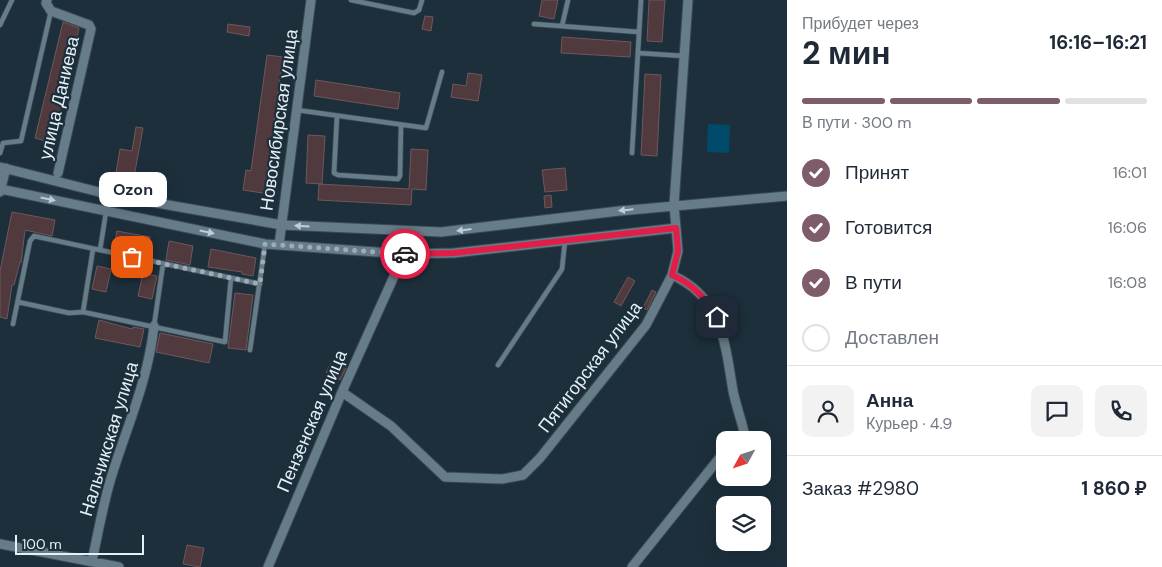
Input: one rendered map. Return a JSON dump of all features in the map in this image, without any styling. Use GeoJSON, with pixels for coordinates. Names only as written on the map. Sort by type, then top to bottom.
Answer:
{"type":"FeatureCollection","features":[{"type":"Feature","properties":{"kind":"street","name":"улица Даниева"},"geometry":{"type":"LineString","coordinates":[[47,0],[46,3],[51,11],[89,25],[91,34],[58,173]]}},
{"type":"Feature","properties":{"kind":"street","name":"Новосибирская улица"},"geometry":{"type":"LineString","coordinates":[[279,245],[312,0]]}},
{"type":"Feature","properties":{"kind":"street","name":"Пятигорская улица"},"geometry":{"type":"LineString","coordinates":[[342,392],[392,426],[445,477],[502,479],[523,475],[540,458],[646,325],[672,275],[678,251],[674,205],[688,0]]}},
{"type":"Feature","properties":{"kind":"street"},"geometry":{"type":"LineString","coordinates":[[676,228],[454,253],[404,254],[265,244],[0,190],[3,168],[111,195],[282,225],[441,232],[674,205],[787,196]]}},
{"type":"Feature","properties":{"kind":"street","name":"Пензенская улица"},"geometry":{"type":"LineString","coordinates":[[268,567],[342,392],[404,254]]}},
{"type":"Feature","properties":{"kind":"street"},"geometry":{"type":"LineString","coordinates":[[672,275],[686,281],[704,297],[717,317],[728,353],[734,393],[744,431]]}},
{"type":"Feature","properties":{"kind":"street","name":"Нальчикская улица"},"geometry":{"type":"LineString","coordinates":[[93,563],[111,478],[151,357],[154,326]]}},
{"type":"Feature","properties":{"kind":"street"},"geometry":{"type":"LineString","coordinates":[[632,567],[716,462]]}},
{"type":"Feature","properties":{"kind":"street"},"geometry":{"type":"LineString","coordinates":[[0,544],[119,567]]}},
{"type":"Feature","properties":{"kind":"lane"},"geometry":{"type":"LineString","coordinates":[[0,26],[12,0]]}},
{"type":"Feature","properties":{"kind":"lane"},"geometry":{"type":"LineString","coordinates":[[353,0],[414,13],[419,10],[422,0]]}},
{"type":"Feature","properties":{"kind":"lane"},"geometry":{"type":"LineString","coordinates":[[562,26],[568,0]]}},
{"type":"Feature","properties":{"kind":"lane"},"geometry":{"type":"LineString","coordinates":[[632,153],[641,0]]}},
{"type":"Feature","properties":{"kind":"lane"},"geometry":{"type":"LineString","coordinates":[[0,153],[3,143],[21,141],[51,11]]}},
{"type":"Feature","properties":{"kind":"lane"},"geometry":{"type":"LineString","coordinates":[[534,24],[639,32]]}},
{"type":"Feature","properties":{"kind":"lane"},"geometry":{"type":"LineString","coordinates":[[638,53],[684,56]]}},
{"type":"Feature","properties":{"kind":"lane"},"geometry":{"type":"LineString","coordinates":[[297,110],[426,128],[442,72]]}},
{"type":"Feature","properties":{"kind":"lane"},"geometry":{"type":"LineString","coordinates":[[337,116],[334,173],[338,175],[398,179],[400,176],[401,125]]}},
{"type":"Feature","properties":{"kind":"lane"},"geometry":{"type":"LineString","coordinates":[[100,250],[106,212]]}},
{"type":"Feature","properties":{"kind":"lane"},"geometry":{"type":"LineString","coordinates":[[13,324],[32,237],[260,284]]}},
{"type":"Feature","properties":{"kind":"lane"},"geometry":{"type":"LineString","coordinates":[[498,365],[562,269],[565,240]]}},
{"type":"Feature","properties":{"kind":"lane"},"geometry":{"type":"LineString","coordinates":[[250,350],[265,244]]}},
{"type":"Feature","properties":{"kind":"lane"},"geometry":{"type":"LineString","coordinates":[[83,312],[93,249]]}},
{"type":"Feature","properties":{"kind":"lane"},"geometry":{"type":"LineString","coordinates":[[154,326],[164,264]]}},
{"type":"Feature","properties":{"kind":"lane"},"geometry":{"type":"LineString","coordinates":[[18,302],[69,313],[83,312],[225,342],[231,278]]}},
{"type":"Feature","properties":{"kind":"shaded area"},"geometry":{"type":"Polygon","coordinates":[[[708,124],[730,125],[729,153],[707,152],[708,124]]]}},
{"type":"Feature","properties":{"kind":"building"},"geometry":{"type":"Polygon","coordinates":[[[542,0],[558,0],[554,19],[539,16],[542,0]]]}},
{"type":"Feature","properties":{"kind":"building"},"geometry":{"type":"Polygon","coordinates":[[[649,0],[665,0],[662,42],[647,41],[649,0]]]}},
{"type":"Feature","properties":{"kind":"building"},"geometry":{"type":"Polygon","coordinates":[[[425,16],[433,17],[431,31],[422,29],[425,16]]]}},
{"type":"Feature","properties":{"kind":"building"},"geometry":{"type":"Polygon","coordinates":[[[63,22],[79,28],[52,143],[35,138],[63,22]]]}},
{"type":"Feature","properties":{"kind":"building"},"geometry":{"type":"Polygon","coordinates":[[[228,24],[250,27],[249,36],[227,32],[228,24]]]}},
{"type":"Feature","properties":{"kind":"building"},"geometry":{"type":"Polygon","coordinates":[[[562,37],[631,42],[630,57],[561,53],[562,37]]]}},
{"type":"Feature","properties":{"kind":"building"},"geometry":{"type":"Polygon","coordinates":[[[267,55],[283,57],[267,173],[272,174],[269,194],[243,190],[246,170],[251,171],[267,55]]]}},
{"type":"Feature","properties":{"kind":"building"},"geometry":{"type":"Polygon","coordinates":[[[468,73],[482,75],[478,101],[451,97],[453,84],[466,86],[468,73]]]}},
{"type":"Feature","properties":{"kind":"building"},"geometry":{"type":"Polygon","coordinates":[[[645,74],[661,75],[657,156],[641,155],[645,74]]]}},
{"type":"Feature","properties":{"kind":"building"},"geometry":{"type":"Polygon","coordinates":[[[316,80],[400,93],[398,109],[314,96],[316,80]]]}},
{"type":"Feature","properties":{"kind":"building"},"geometry":{"type":"Polygon","coordinates":[[[136,127],[143,128],[134,177],[116,173],[120,149],[132,151],[136,127]]]}},
{"type":"Feature","properties":{"kind":"building"},"geometry":{"type":"Polygon","coordinates":[[[308,135],[325,136],[322,184],[306,183],[308,135]]]}},
{"type":"Feature","properties":{"kind":"building"},"geometry":{"type":"Polygon","coordinates":[[[411,149],[428,150],[426,190],[412,189],[411,205],[318,200],[319,184],[409,189],[411,149]]]}},
{"type":"Feature","properties":{"kind":"building"},"geometry":{"type":"Polygon","coordinates":[[[565,168],[567,190],[545,192],[542,170],[565,168]]]}},
{"type":"Feature","properties":{"kind":"building"},"geometry":{"type":"Polygon","coordinates":[[[551,195],[552,207],[545,208],[544,196],[551,195]]]}},
{"type":"Feature","properties":{"kind":"building"},"geometry":{"type":"Polygon","coordinates":[[[12,212],[55,220],[52,236],[25,230],[21,263],[14,285],[12,285],[7,319],[0,317],[0,271],[12,212]]]}},
{"type":"Feature","properties":{"kind":"building"},"geometry":{"type":"Polygon","coordinates":[[[117,231],[150,237],[147,253],[114,246],[117,231]]]}},
{"type":"Feature","properties":{"kind":"building"},"geometry":{"type":"Polygon","coordinates":[[[169,241],[193,246],[190,265],[166,260],[169,241]]]}},
{"type":"Feature","properties":{"kind":"building"},"geometry":{"type":"Polygon","coordinates":[[[211,249],[256,258],[253,276],[242,274],[242,272],[208,267],[211,249]]]}},
{"type":"Feature","properties":{"kind":"building"},"geometry":{"type":"Polygon","coordinates":[[[97,266],[111,269],[106,292],[92,289],[97,266]]]}},
{"type":"Feature","properties":{"kind":"building"},"geometry":{"type":"Polygon","coordinates":[[[143,273],[157,276],[152,299],[138,296],[143,273]]]}},
{"type":"Feature","properties":{"kind":"building"},"geometry":{"type":"Polygon","coordinates":[[[628,277],[635,281],[621,306],[614,302],[628,277]]]}},
{"type":"Feature","properties":{"kind":"building"},"geometry":{"type":"Polygon","coordinates":[[[652,290],[656,292],[647,310],[643,308],[652,290]]]}},
{"type":"Feature","properties":{"kind":"building"},"geometry":{"type":"Polygon","coordinates":[[[235,293],[253,295],[246,350],[228,348],[235,293]]]}},
{"type":"Feature","properties":{"kind":"building"},"geometry":{"type":"Polygon","coordinates":[[[99,320],[132,329],[133,327],[144,329],[140,347],[95,338],[99,320]]]}},
{"type":"Feature","properties":{"kind":"building"},"geometry":{"type":"Polygon","coordinates":[[[160,333],[213,344],[209,363],[156,352],[160,333]]]}},
{"type":"Feature","properties":{"kind":"building"},"geometry":{"type":"Polygon","coordinates":[[[333,359],[347,366],[340,380],[326,373],[333,359]]]}},
{"type":"Feature","properties":{"kind":"building"},"geometry":{"type":"Polygon","coordinates":[[[187,545],[204,548],[200,567],[183,564],[187,545]]]}},
{"type":"Feature","properties":{"kind":"way so far"},"geometry":{"type":"LineString","coordinates":[[132,257],[260,284],[265,244],[405,254]]}},
{"type":"Feature","properties":{"kind":"place","name":"Ozon"},"geometry":{"type":"Point","coordinates":[132,257]}},
{"type":"Feature","properties":{"kind":"route"},"geometry":{"type":"LineString","coordinates":[[405,254],[454,253],[676,228],[678,251],[672,275],[686,281],[704,297],[717,317]]}}]}
